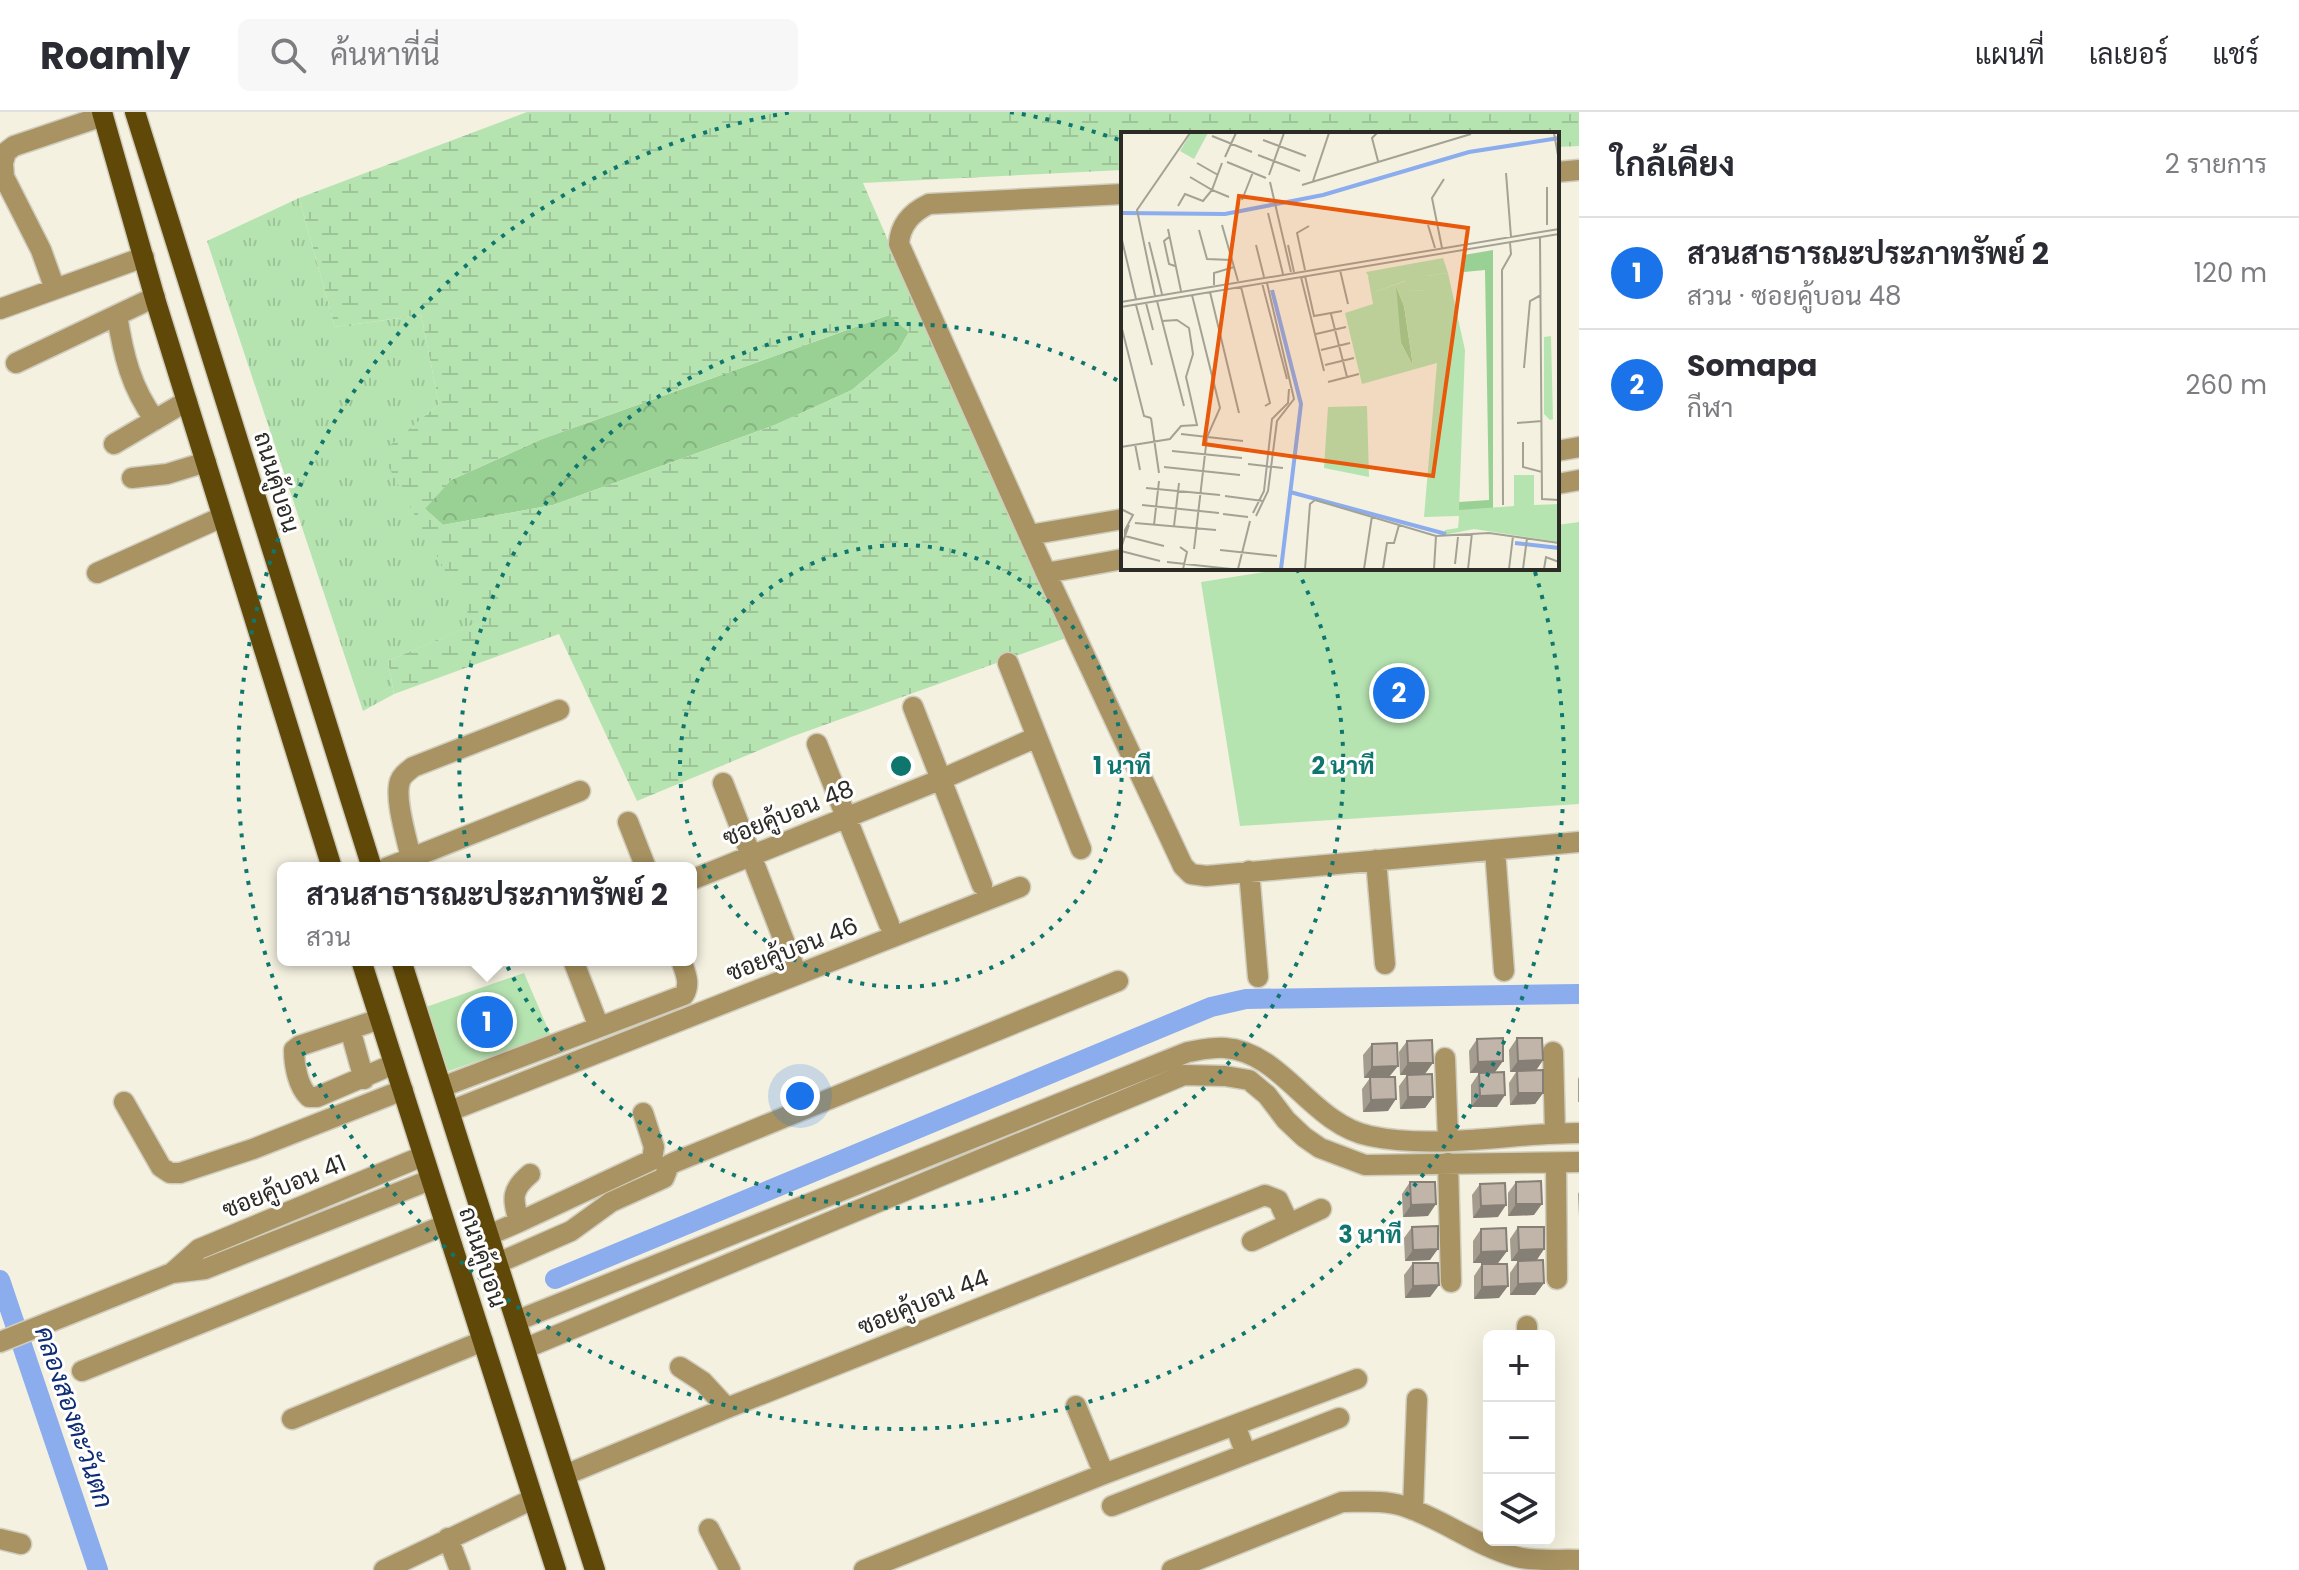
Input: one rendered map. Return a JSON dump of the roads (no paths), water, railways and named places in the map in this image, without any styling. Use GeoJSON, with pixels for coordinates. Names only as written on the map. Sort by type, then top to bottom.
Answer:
{"type":"FeatureCollection","features":[{"type":"Feature","properties":{"kind":"main road"},"geometry":{"type":"LineString","coordinates":[[136,116],[104,119],[155,297],[330,862]]}},
{"type":"Feature","properties":{"kind":"main road","name":"ถนนคู้บอน"},"geometry":{"type":"LineString","coordinates":[[136,116],[370,862]]}},
{"type":"Feature","properties":{"kind":"main road","name":"ถนนคู้บอน"},"geometry":{"type":"LineString","coordinates":[[363,966],[556,1570]]}},
{"type":"Feature","properties":{"kind":"main road","name":"ถนนคู้บอน"},"geometry":{"type":"LineString","coordinates":[[403,966],[595,1570]]}},
{"type":"Feature","properties":{"kind":"street"},"geometry":{"type":"LineString","coordinates":[[55,289],[41,250],[4,177],[6,152],[14,146],[104,119]]}},
{"type":"Feature","properties":{"kind":"street"},"geometry":{"type":"LineString","coordinates":[[1559,172],[1579,170]]}},
{"type":"Feature","properties":{"kind":"street"},"geometry":{"type":"LineString","coordinates":[[1121,194],[929,204],[908,218],[899,244],[1046,573],[1183,866],[1191,874],[1203,876],[1579,842]]}},
{"type":"Feature","properties":{"kind":"street"},"geometry":{"type":"LineString","coordinates":[[0,309],[144,257]]}},
{"type":"Feature","properties":{"kind":"street"},"geometry":{"type":"LineString","coordinates":[[16,363],[155,297]]}},
{"type":"Feature","properties":{"kind":"street"},"geometry":{"type":"LineString","coordinates":[[117,315],[130,375],[140,400],[155,420]]}},
{"type":"Feature","properties":{"kind":"street"},"geometry":{"type":"LineString","coordinates":[[114,444],[187,401]]}},
{"type":"Feature","properties":{"kind":"street"},"geometry":{"type":"LineString","coordinates":[[1559,451],[1579,447]]}},
{"type":"Feature","properties":{"kind":"street"},"geometry":{"type":"LineString","coordinates":[[132,478],[167,474],[206,462]]}},
{"type":"Feature","properties":{"kind":"street"},"geometry":{"type":"LineString","coordinates":[[1559,484],[1579,480]]}},
{"type":"Feature","properties":{"kind":"street"},"geometry":{"type":"LineString","coordinates":[[97,573],[222,517]]}},
{"type":"Feature","properties":{"kind":"street"},"geometry":{"type":"LineString","coordinates":[[1029,535],[1121,519]]}},
{"type":"Feature","properties":{"kind":"street"},"geometry":{"type":"LineString","coordinates":[[1046,573],[1121,559]]}},
{"type":"Feature","properties":{"kind":"street"},"geometry":{"type":"LineString","coordinates":[[1008,663],[1081,849]]}},
{"type":"Feature","properties":{"kind":"street"},"geometry":{"type":"LineString","coordinates":[[913,707],[982,885]]}},
{"type":"Feature","properties":{"kind":"street"},"geometry":{"type":"LineString","coordinates":[[411,858],[399,796],[402,776],[413,767],[559,710]]}},
{"type":"Feature","properties":{"kind":"street","name":"ซอยคู้บอน 48"},"geometry":{"type":"LineString","coordinates":[[697,878],[942,779],[1037,737]]}},
{"type":"Feature","properties":{"kind":"street"},"geometry":{"type":"LineString","coordinates":[[817,744],[889,924]]}},
{"type":"Feature","properties":{"kind":"street"},"geometry":{"type":"LineString","coordinates":[[723,783],[793,964]]}},
{"type":"Feature","properties":{"kind":"street"},"geometry":{"type":"LineString","coordinates":[[401,862],[580,791]]}},
{"type":"Feature","properties":{"kind":"street"},"geometry":{"type":"LineString","coordinates":[[628,822],[644,862]]}},
{"type":"Feature","properties":{"kind":"street"},"geometry":{"type":"LineString","coordinates":[[1495,850],[1504,971]]}},
{"type":"Feature","properties":{"kind":"street"},"geometry":{"type":"LineString","coordinates":[[1376,860],[1385,964]]}},
{"type":"Feature","properties":{"kind":"street"},"geometry":{"type":"LineString","coordinates":[[1249,871],[1258,977]]}},
{"type":"Feature","properties":{"kind":"street","name":"ซอยคู้บอน 46"},"geometry":{"type":"LineString","coordinates":[[450,1111],[1020,887]]}},
{"type":"Feature","properties":{"kind":"street"},"geometry":{"type":"LineString","coordinates":[[575,966],[599,1027]]}},
{"type":"Feature","properties":{"kind":"street"},"geometry":{"type":"LineString","coordinates":[[442,1087],[684,995],[687,982],[683,966]]}},
{"type":"Feature","properties":{"kind":"street"},"geometry":{"type":"LineString","coordinates":[[498,1263],[571,1231],[611,1202],[664,1178],[669,1165],[675,1162],[1118,981]]}},
{"type":"Feature","properties":{"kind":"street"},"geometry":{"type":"LineString","coordinates":[[380,1019],[309,1042],[294,1050],[301,1083],[309,1097],[317,1097],[394,1064]]}},
{"type":"Feature","properties":{"kind":"street"},"geometry":{"type":"LineString","coordinates":[[350,1029],[364,1079]]}},
{"type":"Feature","properties":{"kind":"street"},"geometry":{"type":"LineString","coordinates":[[516,1321],[1188,1052],[1225,1048],[1253,1056],[1271,1067],[1341,1127],[1369,1136],[1448,1140],[1579,1133]]}},
{"type":"Feature","properties":{"kind":"street"},"geometry":{"type":"LineString","coordinates":[[1188,1052],[1193,1074]]}},
{"type":"Feature","properties":{"kind":"street"},"geometry":{"type":"LineString","coordinates":[[1553,1052],[1555,1133]]}},
{"type":"Feature","properties":{"kind":"street"},"geometry":{"type":"LineString","coordinates":[[1445,1058],[1448,1140]]}},
{"type":"Feature","properties":{"kind":"street"},"geometry":{"type":"LineString","coordinates":[[526,1348],[1193,1074],[1249,1080],[1267,1095],[1304,1137],[1320,1148],[1365,1165],[1579,1162]]}},
{"type":"Feature","properties":{"kind":"street"},"geometry":{"type":"LineString","coordinates":[[124,1102],[161,1167],[170,1173],[180,1173],[253,1149],[403,1090]]}},
{"type":"Feature","properties":{"kind":"street"},"geometry":{"type":"LineString","coordinates":[[489,1235],[652,1160],[654,1147],[643,1113]]}},
{"type":"Feature","properties":{"kind":"street","name":"ซอยคู้บอน 41"},"geometry":{"type":"LineString","coordinates":[[172,1273],[199,1249],[423,1156]]}},
{"type":"Feature","properties":{"kind":"street"},"geometry":{"type":"LineString","coordinates":[[1448,1163],[1451,1282]]}},
{"type":"Feature","properties":{"kind":"street"},"geometry":{"type":"LineString","coordinates":[[1556,1163],[1557,1279]]}},
{"type":"Feature","properties":{"kind":"street"},"geometry":{"type":"LineString","coordinates":[[519,1222],[514,1195],[516,1187],[530,1174]]}},
{"type":"Feature","properties":{"kind":"street","name":"ซอยคู้บอน 41"},"geometry":{"type":"LineString","coordinates":[[0,1342],[172,1273],[205,1269],[430,1180]]}},
{"type":"Feature","properties":{"kind":"street","name":"ซอยคู้บอน 44"},"geometry":{"type":"LineString","coordinates":[[565,1475],[1265,1195],[1278,1200],[1289,1224]]}},
{"type":"Feature","properties":{"kind":"street"},"geometry":{"type":"LineString","coordinates":[[1252,1241],[1321,1209]]}},
{"type":"Feature","properties":{"kind":"street"},"geometry":{"type":"LineString","coordinates":[[82,1371],[445,1225]]}},
{"type":"Feature","properties":{"kind":"street"},"geometry":{"type":"LineString","coordinates":[[292,1419],[483,1341]]}},
{"type":"Feature","properties":{"kind":"street"},"geometry":{"type":"LineString","coordinates":[[680,1367],[703,1382],[727,1408]]}},
{"type":"Feature","properties":{"kind":"street"},"geometry":{"type":"LineString","coordinates":[[864,1570],[1104,1474],[1357,1379]]}},
{"type":"Feature","properties":{"kind":"street"},"geometry":{"type":"LineString","coordinates":[[1413,1510],[1417,1399]]}},
{"type":"Feature","properties":{"kind":"street"},"geometry":{"type":"LineString","coordinates":[[1076,1406],[1104,1474]]}},
{"type":"Feature","properties":{"kind":"street"},"geometry":{"type":"LineString","coordinates":[[1112,1506],[1339,1418]]}},
{"type":"Feature","properties":{"kind":"street"},"geometry":{"type":"LineString","coordinates":[[1235,1425],[1246,1454]]}},
{"type":"Feature","properties":{"kind":"street"},"geometry":{"type":"LineString","coordinates":[[384,1570],[405,1565],[448,1538],[533,1499]]}},
{"type":"Feature","properties":{"kind":"street"},"geometry":{"type":"LineString","coordinates":[[1172,1570],[1342,1502],[1370,1501],[1401,1505],[1491,1548],[1520,1558],[1534,1556],[1579,1560]]}},
{"type":"Feature","properties":{"kind":"street"},"geometry":{"type":"LineString","coordinates":[[709,1529],[730,1570]]}},
{"type":"Feature","properties":{"kind":"street"},"geometry":{"type":"LineString","coordinates":[[448,1538],[460,1570]]}},
{"type":"Feature","properties":{"kind":"street"},"geometry":{"type":"LineString","coordinates":[[0,1539],[21,1544]]}},
{"type":"Feature","properties":{"kind":"waterway"},"geometry":{"type":"LineString","coordinates":[[555,1279],[1211,1007],[1246,999],[1579,994]]}},
{"type":"Feature","properties":{"kind":"waterway","name":"คลองสองตะวันตก"},"geometry":{"type":"LineString","coordinates":[[0,1280],[98,1570]]}},
{"type":"Feature","properties":{"kind":"place","name":"Somapa"},"geometry":{"type":"Point","coordinates":[1399,693]}},
{"type":"Feature","properties":{"kind":"place","name":"สวนสาธารณะประภาทรัพย์ 2"},"geometry":{"type":"Point","coordinates":[487,1022]}}]}
